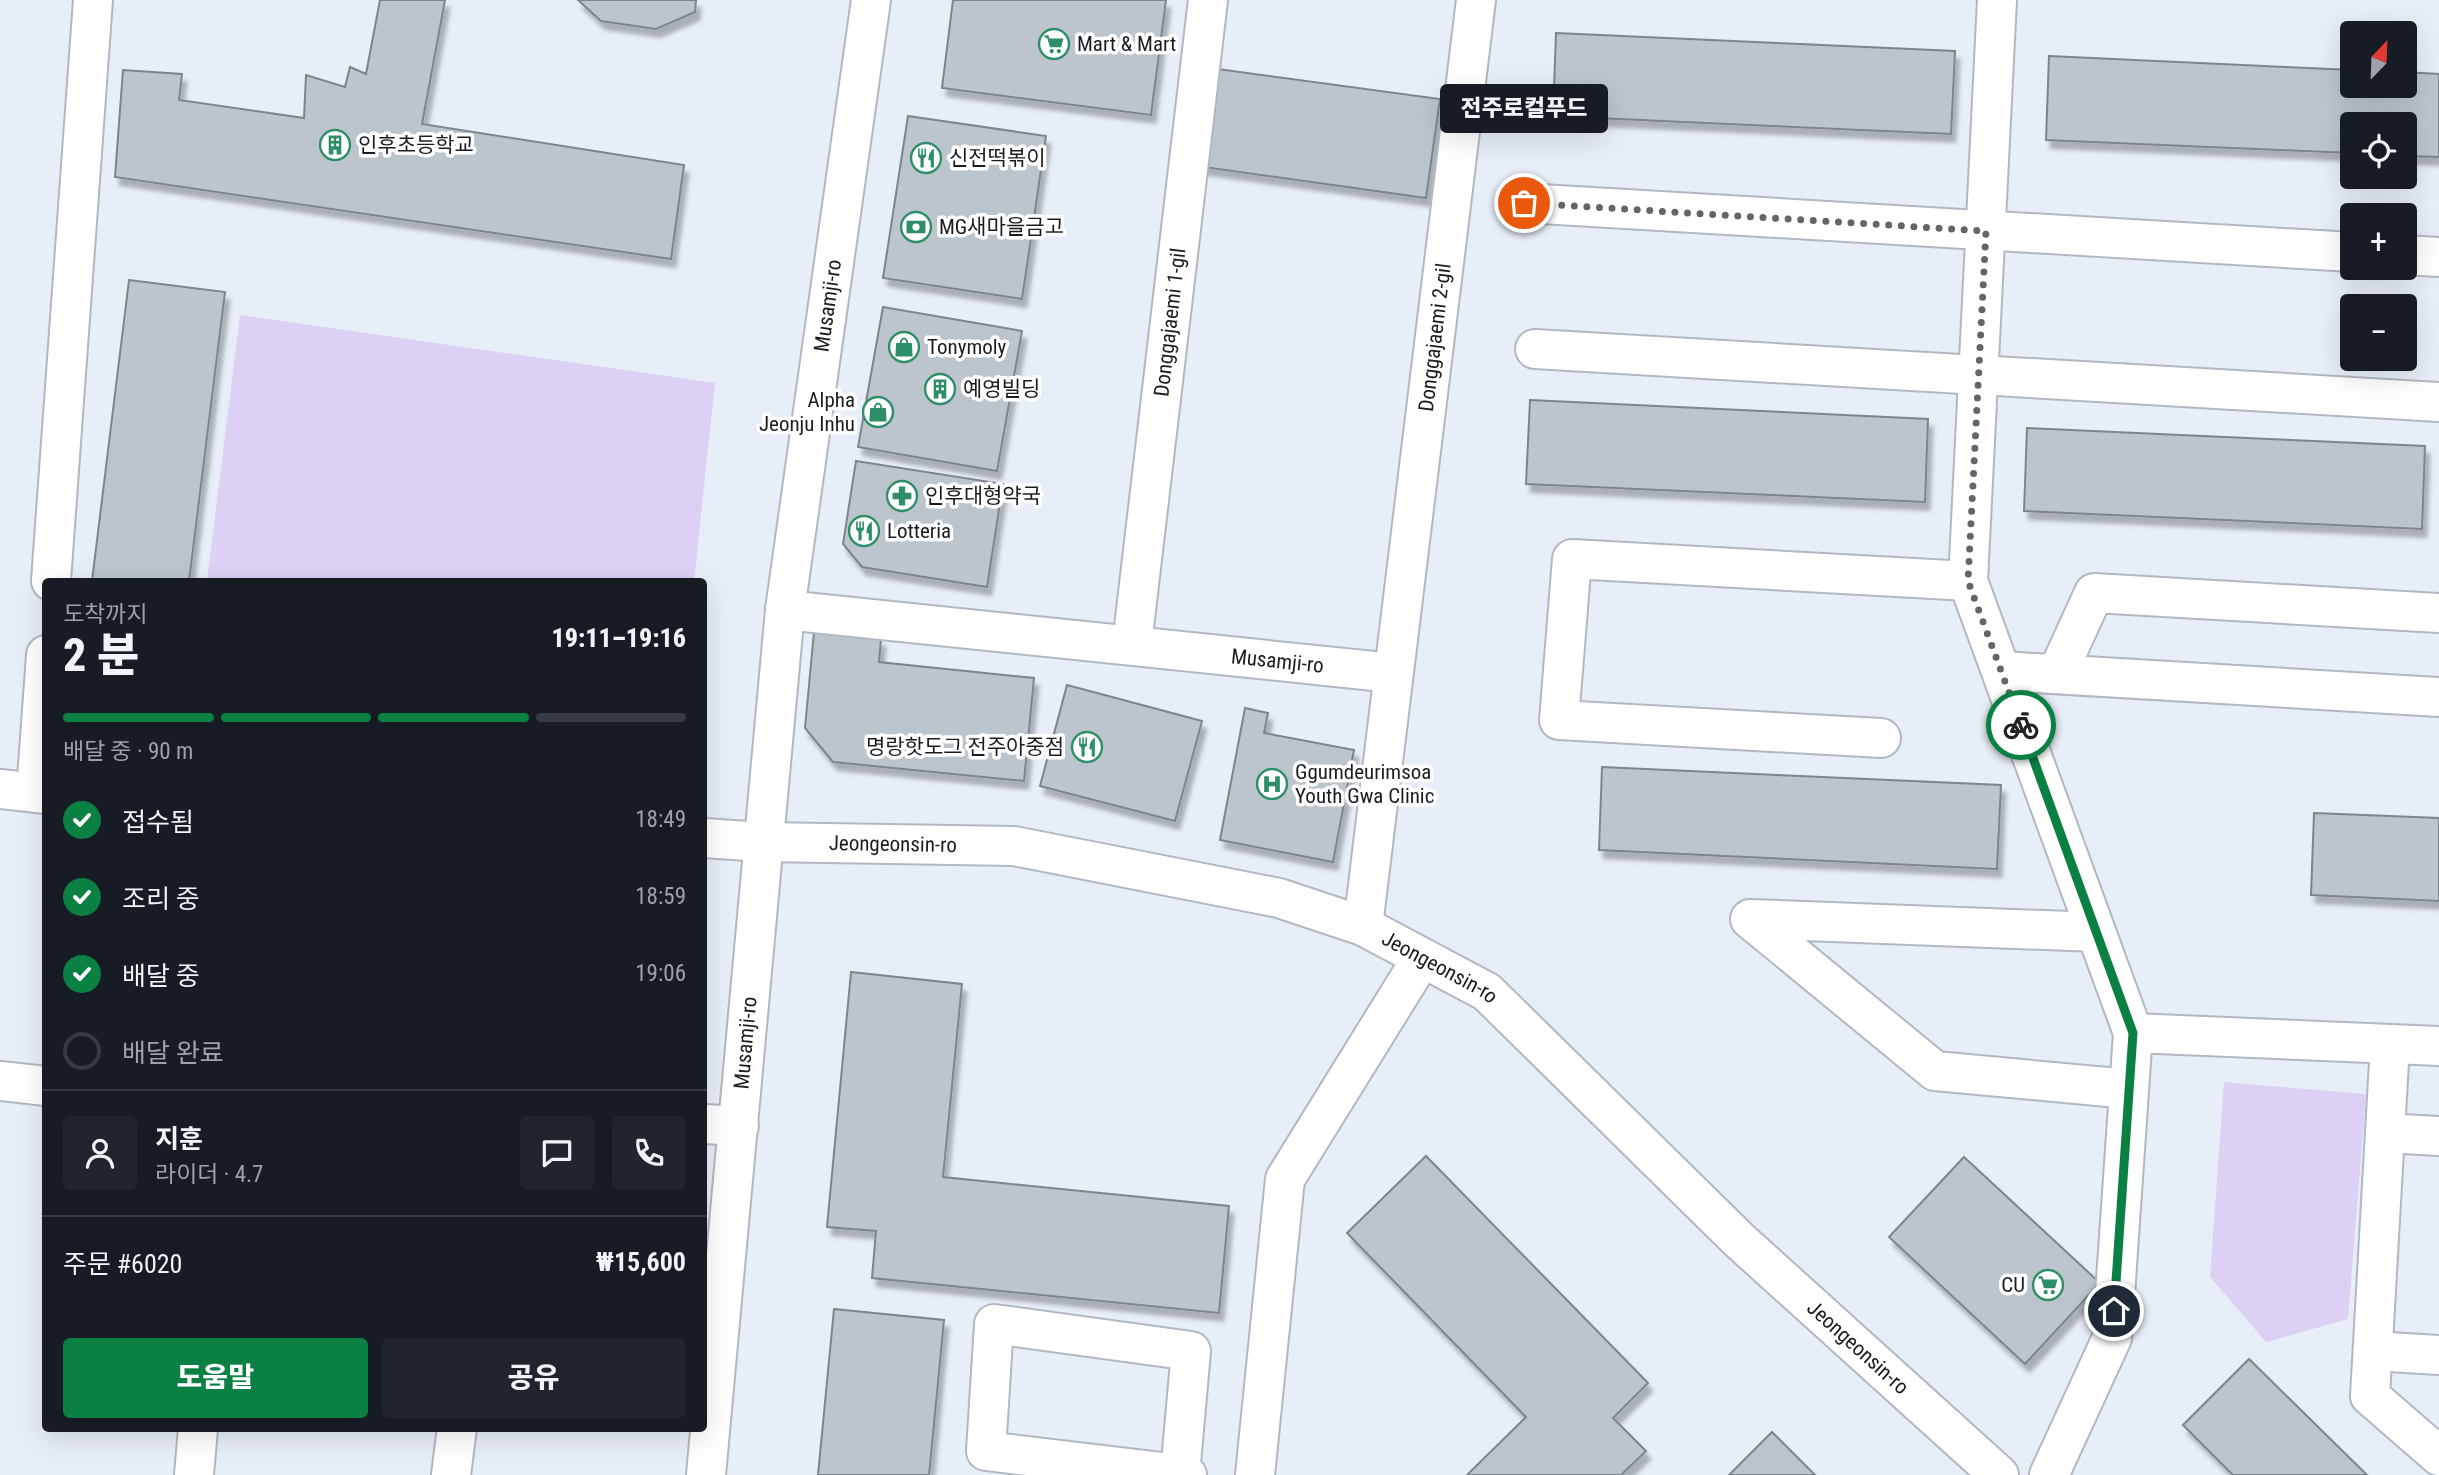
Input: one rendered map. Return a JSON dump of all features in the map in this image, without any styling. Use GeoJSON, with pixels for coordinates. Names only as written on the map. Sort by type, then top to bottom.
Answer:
{"type":"FeatureCollection","features":[{"type":"Feature","properties":{"kind":"street"},"geometry":{"type":"LineString","coordinates":[[51,578],[93,0]]}},
{"type":"Feature","properties":{"kind":"street","name":"Musamji-ro"},"geometry":{"type":"LineString","coordinates":[[706,1475],[721,1125],[763,842],[785,610],[871,0]]}},
{"type":"Feature","properties":{"kind":"street","name":"Donggajaemi 1-gil"},"geometry":{"type":"LineString","coordinates":[[1132,644],[1208,0]]}},
{"type":"Feature","properties":{"kind":"street","name":"Donggajaemi 2-gil"},"geometry":{"type":"LineString","coordinates":[[1363,926],[1476,0]]}},
{"type":"Feature","properties":{"kind":"street"},"geometry":{"type":"LineString","coordinates":[[1997,0],[1968,581],[2133,1033],[2112,1339],[2049,1475]]}},
{"type":"Feature","properties":{"kind":"street"},"geometry":{"type":"LineString","coordinates":[[1524,203],[2340,251]]}},
{"type":"Feature","properties":{"kind":"street"},"geometry":{"type":"LineString","coordinates":[[2417,256],[2439,257]]}},
{"type":"Feature","properties":{"kind":"street"},"geometry":{"type":"LineString","coordinates":[[1535,349],[2439,402]]}},
{"type":"Feature","properties":{"kind":"street"},"geometry":{"type":"LineString","coordinates":[[1881,738],[1559,720],[1572,559],[1968,581]]}},
{"type":"Feature","properties":{"kind":"street"},"geometry":{"type":"LineString","coordinates":[[2057,674],[2094,593],[2439,613]]}},
{"type":"Feature","properties":{"kind":"street","name":"Musamji-ro"},"geometry":{"type":"LineString","coordinates":[[785,610],[1393,673]]}},
{"type":"Feature","properties":{"kind":"street"},"geometry":{"type":"LineString","coordinates":[[2001,671],[2439,697]]}},
{"type":"Feature","properties":{"kind":"street"},"geometry":{"type":"LineString","coordinates":[[27,792],[42,684]]}},
{"type":"Feature","properties":{"kind":"street","name":"Jeongeonsin-ro"},"geometry":{"type":"LineString","coordinates":[[707,838],[763,842],[1014,846],[1279,898],[1363,926],[1487,992],[1738,1240],[2000,1475]]}},
{"type":"Feature","properties":{"kind":"street"},"geometry":{"type":"LineString","coordinates":[[2096,932],[1750,919],[1935,1072],[2129,1089]]}},
{"type":"Feature","properties":{"kind":"street"},"geometry":{"type":"LineString","coordinates":[[1255,1475],[1285,1179],[1422,958]]}},
{"type":"Feature","properties":{"kind":"street"},"geometry":{"type":"LineString","coordinates":[[2133,1033],[2439,1046]]}},
{"type":"Feature","properties":{"kind":"street"},"geometry":{"type":"LineString","coordinates":[[2390,1044],[2370,1396],[2439,1456]]}},
{"type":"Feature","properties":{"kind":"street"},"geometry":{"type":"LineString","coordinates":[[0,1081],[42,1086]]}},
{"type":"Feature","properties":{"kind":"street"},"geometry":{"type":"LineString","coordinates":[[2385,1133],[2439,1136]]}},
{"type":"Feature","properties":{"kind":"street"},"geometry":{"type":"LineString","coordinates":[[1180,1474],[1191,1351],[994,1324],[986,1451],[1187,1475]]}},
{"type":"Feature","properties":{"kind":"street"},"geometry":{"type":"LineString","coordinates":[[2373,1351],[2439,1355]]}},
{"type":"Feature","properties":{"kind":"street"},"geometry":{"type":"LineString","coordinates":[[194,1475],[198,1432]]}},
{"type":"Feature","properties":{"kind":"street"},"geometry":{"type":"LineString","coordinates":[[451,1475],[456,1432]]}},
{"type":"Feature","properties":{"kind":"shaded area"},"geometry":{"type":"Polygon","coordinates":[[[240,315],[715,383],[694,578],[207,578],[240,315]]]}},
{"type":"Feature","properties":{"kind":"shaded area"},"geometry":{"type":"Polygon","coordinates":[[[2224,1082],[2366,1094],[2348,1319],[2266,1342],[2210,1277],[2224,1082]]]}},
{"type":"Feature","properties":{"kind":"building","name":"인후초등학교"},"geometry":{"type":"Polygon","coordinates":[[[380,0],[445,0],[422,124],[684,165],[671,259],[115,177],[123,70],[182,74],[179,100],[304,118],[306,75],[345,87],[350,67],[366,74],[380,0]]]}},
{"type":"Feature","properties":{"kind":"building"},"geometry":{"type":"Polygon","coordinates":[[[578,0],[696,0],[695,12],[656,29],[601,21],[578,0]]]}},
{"type":"Feature","properties":{"kind":"building","name":"Mart & Mart"},"geometry":{"type":"Polygon","coordinates":[[[953,0],[1166,0],[1151,115],[942,88],[953,0]]]}},
{"type":"Feature","properties":{"kind":"building"},"geometry":{"type":"Polygon","coordinates":[[[1556,33],[1955,51],[1951,134],[1553,116],[1556,33]]]}},
{"type":"Feature","properties":{"kind":"building"},"geometry":{"type":"Polygon","coordinates":[[[2049,56],[2340,69],[2340,98],[2417,98],[2417,73],[2439,74],[2439,157],[2417,156],[2417,112],[2340,112],[2340,152],[2046,140],[2049,56]]]}},
{"type":"Feature","properties":{"kind":"building"},"geometry":{"type":"Polygon","coordinates":[[[1210,68],[1440,99],[1426,198],[1197,166],[1210,68]]]}},
{"type":"Feature","properties":{"kind":"building"},"geometry":{"type":"Polygon","coordinates":[[[908,116],[1046,136],[1022,299],[883,278],[908,116]]]}},
{"type":"Feature","properties":{"kind":"building"},"geometry":{"type":"Polygon","coordinates":[[[129,280],[225,292],[189,578],[92,578],[129,280]]]}},
{"type":"Feature","properties":{"kind":"building","name":"예영빌딩"},"geometry":{"type":"Polygon","coordinates":[[[883,307],[1022,331],[997,471],[858,447],[883,307]]]}},
{"type":"Feature","properties":{"kind":"building"},"geometry":{"type":"Polygon","coordinates":[[[1530,400],[1928,419],[1925,502],[1526,484],[1530,400]]]}},
{"type":"Feature","properties":{"kind":"building"},"geometry":{"type":"Polygon","coordinates":[[[2027,428],[2425,446],[2422,529],[2024,511],[2027,428]]]}},
{"type":"Feature","properties":{"kind":"building"},"geometry":{"type":"Polygon","coordinates":[[[856,461],[1003,484],[987,587],[862,567],[843,544],[856,461]]]}},
{"type":"Feature","properties":{"kind":"building"},"geometry":{"type":"Polygon","coordinates":[[[814,632],[881,639],[879,662],[1034,678],[1024,781],[833,762],[805,728],[814,632]]]}},
{"type":"Feature","properties":{"kind":"building"},"geometry":{"type":"Polygon","coordinates":[[[1067,685],[1202,721],[1175,821],[1040,786],[1067,685]]]}},
{"type":"Feature","properties":{"kind":"building"},"geometry":{"type":"Polygon","coordinates":[[[1245,708],[1268,713],[1264,733],[1354,750],[1333,862],[1220,840],[1245,708]]]}},
{"type":"Feature","properties":{"kind":"building"},"geometry":{"type":"Polygon","coordinates":[[[1602,767],[2001,785],[1997,869],[1599,850],[1602,767]]]}},
{"type":"Feature","properties":{"kind":"building"},"geometry":{"type":"Polygon","coordinates":[[[2314,813],[2439,818],[2439,901],[2311,895],[2314,813]]]}},
{"type":"Feature","properties":{"kind":"building"},"geometry":{"type":"Polygon","coordinates":[[[851,972],[962,984],[943,1177],[1229,1206],[1219,1313],[872,1278],[876,1231],[827,1227],[851,972]]]}},
{"type":"Feature","properties":{"kind":"building"},"geometry":{"type":"Polygon","coordinates":[[[1426,1156],[1648,1383],[1613,1418],[1646,1451],[1621,1475],[1467,1475],[1526,1417],[1347,1233],[1426,1156]]]}},
{"type":"Feature","properties":{"kind":"building"},"geometry":{"type":"Polygon","coordinates":[[[1964,1157],[2100,1283],[2025,1364],[1889,1237],[1964,1157]]]}},
{"type":"Feature","properties":{"kind":"building"},"geometry":{"type":"Polygon","coordinates":[[[834,1309],[944,1320],[929,1475],[818,1475],[834,1309]]]}},
{"type":"Feature","properties":{"kind":"building"},"geometry":{"type":"Polygon","coordinates":[[[2249,1359],[2367,1475],[2233,1475],[2183,1425],[2249,1359]]]}},
{"type":"Feature","properties":{"kind":"building"},"geometry":{"type":"Polygon","coordinates":[[[1772,1432],[1815,1475],[1729,1475],[1772,1432]]]}},
{"type":"Feature","properties":{"kind":"way so far"},"geometry":{"type":"LineString","coordinates":[[1524,203],[1986,231],[1968,581],[2021,725]]}},
{"type":"Feature","properties":{"kind":"place","name":"Mart & Mart"},"geometry":{"type":"Point","coordinates":[1054,44]}},
{"type":"Feature","properties":{"kind":"place","name":"인후초등학교"},"geometry":{"type":"Point","coordinates":[335,145]}},
{"type":"Feature","properties":{"kind":"place","name":"신전떡볶이"},"geometry":{"type":"Point","coordinates":[926,158]}},
{"type":"Feature","properties":{"kind":"place","name":"전주로컬푸드"},"geometry":{"type":"Point","coordinates":[1524,203]}},
{"type":"Feature","properties":{"kind":"place","name":"MG새마을금고"},"geometry":{"type":"Point","coordinates":[916,227]}},
{"type":"Feature","properties":{"kind":"place","name":"Tonymoly"},"geometry":{"type":"Point","coordinates":[904,347]}},
{"type":"Feature","properties":{"kind":"place","name":"예영빌딩"},"geometry":{"type":"Point","coordinates":[940,389]}},
{"type":"Feature","properties":{"kind":"place","name":"Alpha Jeonju Inhu"},"geometry":{"type":"Point","coordinates":[878,412]}},
{"type":"Feature","properties":{"kind":"place","name":"인후대형약국"},"geometry":{"type":"Point","coordinates":[902,496]}},
{"type":"Feature","properties":{"kind":"place","name":"Lotteria"},"geometry":{"type":"Point","coordinates":[864,531]}},
{"type":"Feature","properties":{"kind":"place","name":"명랑핫도그 전주아중점"},"geometry":{"type":"Point","coordinates":[1087,747]}},
{"type":"Feature","properties":{"kind":"place","name":"Ggumdeurimsoa Youth Gwa Clinic"},"geometry":{"type":"Point","coordinates":[1272,784]}},
{"type":"Feature","properties":{"kind":"place","name":"CU"},"geometry":{"type":"Point","coordinates":[2048,1285]}},
{"type":"Feature","properties":{"kind":"route"},"geometry":{"type":"LineString","coordinates":[[2021,725],[2133,1033],[2114,1311]]}}]}
